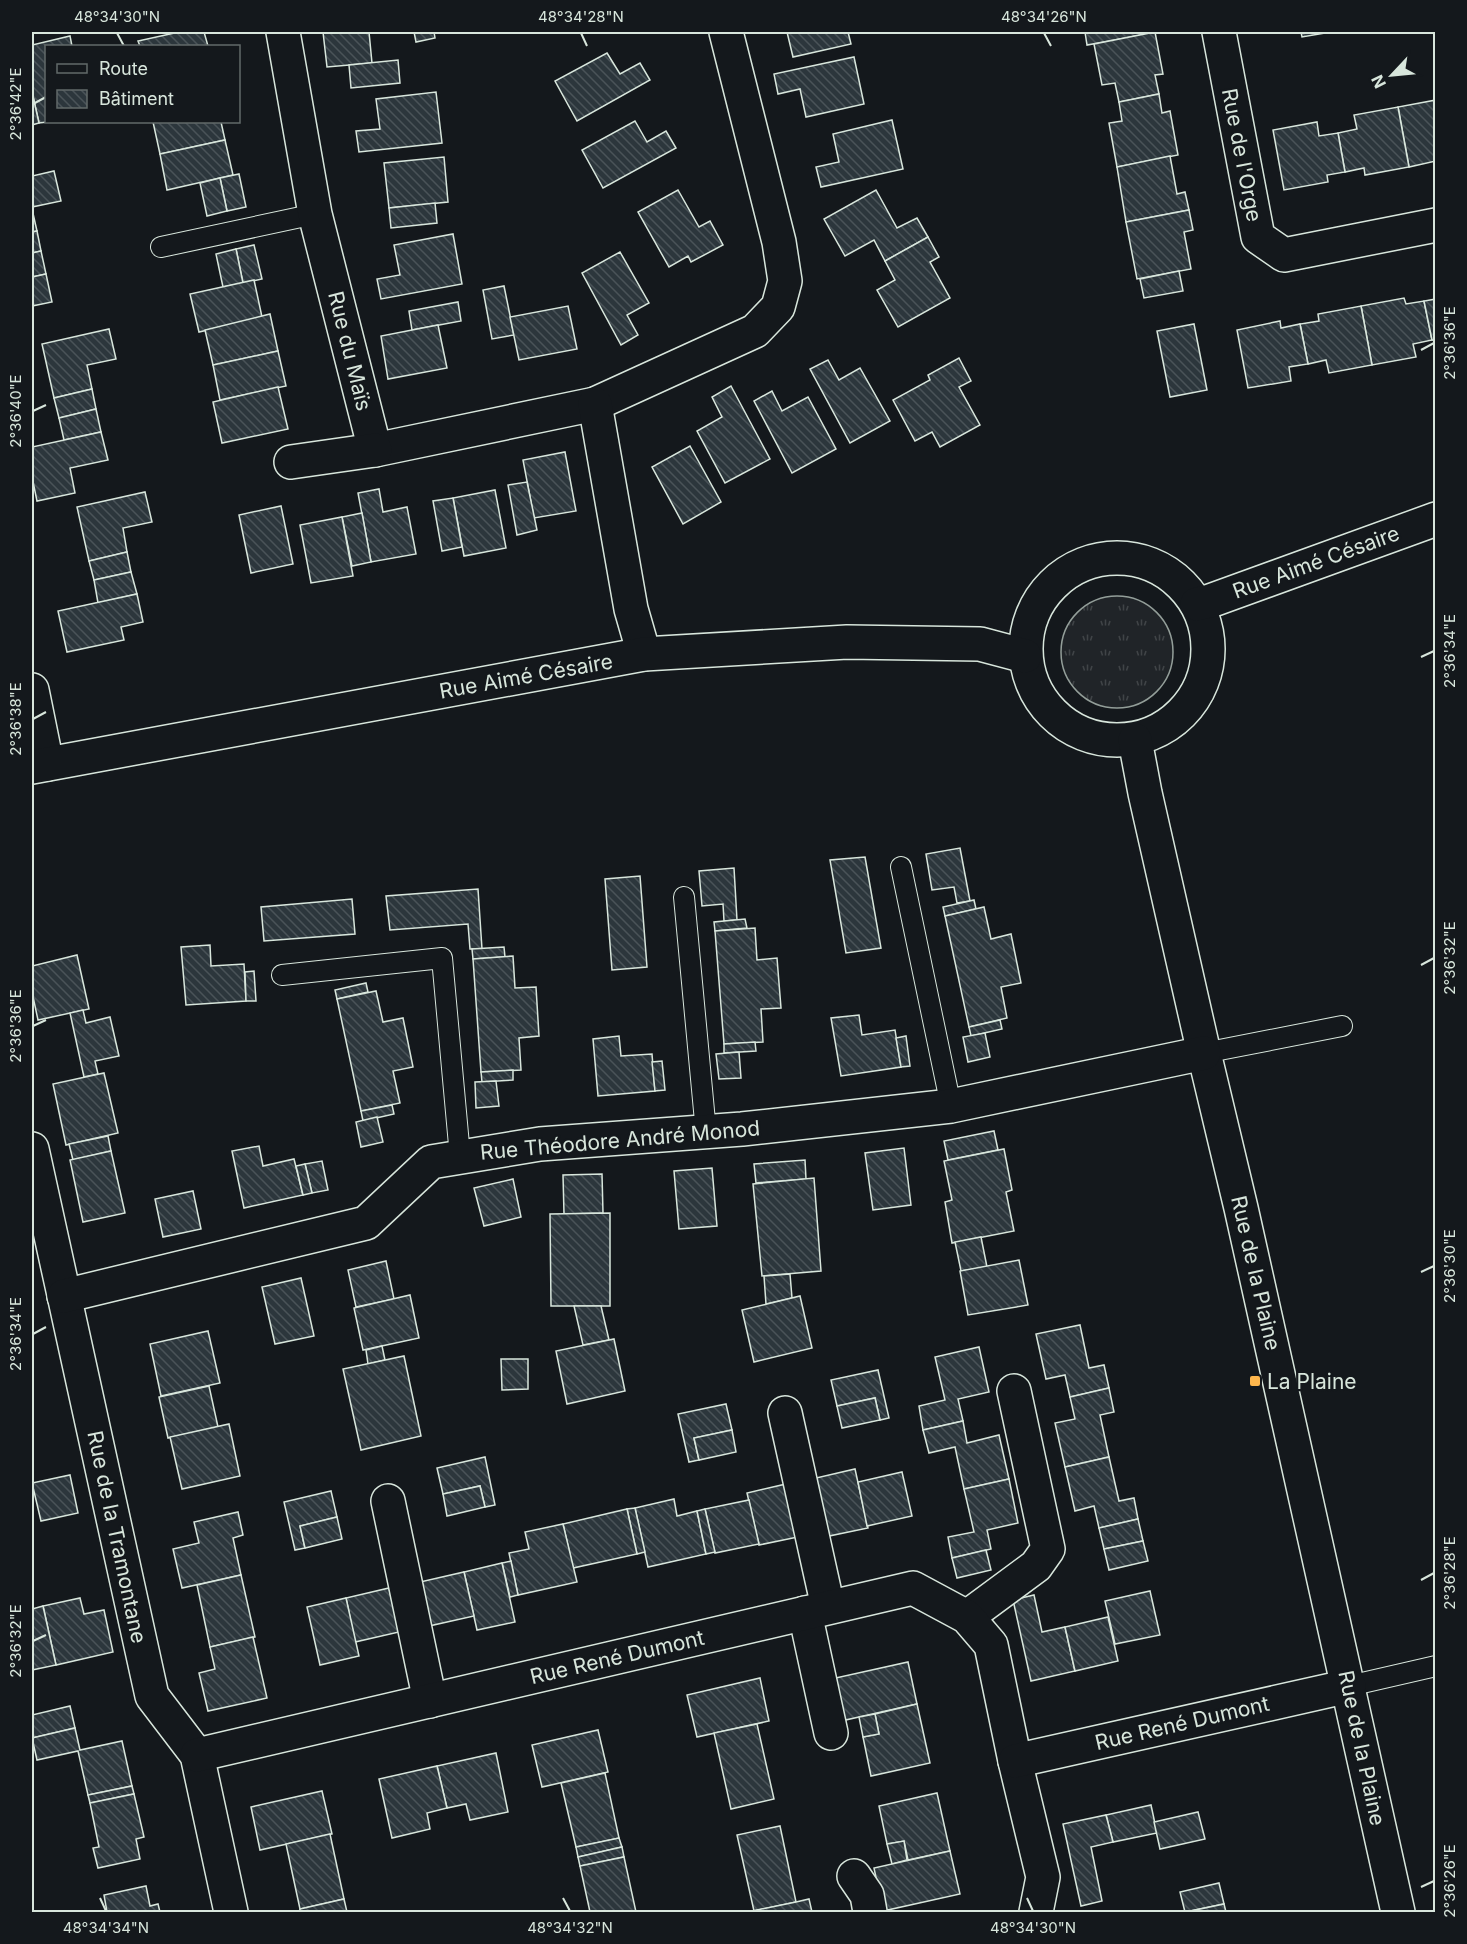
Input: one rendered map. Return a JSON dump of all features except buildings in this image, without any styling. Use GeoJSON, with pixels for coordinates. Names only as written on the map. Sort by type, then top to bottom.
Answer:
{"type":"FeatureCollection","features":[{"type":"Feature","properties":{"kind":"street","name":"Rue du Maïs"},"geometry":{"type":"LineString","coordinates":[[283,32],[315,214],[375,450]]}},
{"type":"Feature","properties":{"kind":"street"},"geometry":{"type":"LineString","coordinates":[[291,462],[375,450],[595,404],[754,331],[778,307],[785,281],[780,242],[726,32]]}},
{"type":"Feature","properties":{"kind":"street","name":"Rue de l'Orge"},"geometry":{"type":"LineString","coordinates":[[1219,32],[1258,237],[1284,255],[1436,225]]}},
{"type":"Feature","properties":{"kind":"street"},"geometry":{"type":"LineString","coordinates":[[595,404],[631,609],[644,654]]}},
{"type":"Feature","properties":{"kind":"street","name":"Rue Aimé Césaire"},"geometry":{"type":"LineString","coordinates":[[1197,604],[1436,519]]}},
{"type":"Feature","properties":{"kind":"street"},"geometry":{"type":"LineString","coordinates":[[1121,557],[1152,563],[1178,580],[1197,604],[1207,631],[1209,660],[1201,688],[1185,712],[1163,729],[1135,740],[1105,741],[1075,731],[1050,712],[1032,686],[1025,656],[1028,625],[1041,597],[1063,574],[1090,561],[1121,557]]}},
{"type":"Feature","properties":{"kind":"street","name":"Rue Aimé Césaire"},"geometry":{"type":"LineString","coordinates":[[39,765],[644,654],[847,642],[980,644],[1025,656]]}},
{"type":"Feature","properties":{"kind":"street"},"geometry":{"type":"LineString","coordinates":[[32,690],[39,765]]}},
{"type":"Feature","properties":{"kind":"street","name":"Rue de la Plaine"},"geometry":{"type":"LineString","coordinates":[[1135,740],[1398,1912]]}},
{"type":"Feature","properties":{"kind":"street","name":"Rue Théodore André Monod"},"geometry":{"type":"LineString","coordinates":[[64,1296],[366,1223],[431,1162],[540,1144],[706,1132],[951,1106],[1204,1053]]}},
{"type":"Feature","properties":{"kind":"street","name":"Rue de la Tramontane"},"geometry":{"type":"LineString","coordinates":[[32,1149],[152,1696],[197,1755],[231,1912]]}},
{"type":"Feature","properties":{"kind":"street"},"geometry":{"type":"LineString","coordinates":[[967,1617],[1036,1566],[1048,1549],[1014,1390]]}},
{"type":"Feature","properties":{"kind":"street"},"geometry":{"type":"LineString","coordinates":[[785,1413],[816,1610],[831,1733]]}},
{"type":"Feature","properties":{"kind":"street"},"geometry":{"type":"LineString","coordinates":[[388,1502],[430,1701]]}},
{"type":"Feature","properties":{"kind":"street","name":"Rue René Dumont"},"geometry":{"type":"LineString","coordinates":[[197,1755],[913,1588],[967,1617],[991,1645],[1015,1761],[1043,1877],[1036,1912]]}},
{"type":"Feature","properties":{"kind":"street","name":"Rue René Dumont"},"geometry":{"type":"LineString","coordinates":[[1015,1761],[1349,1686]]}},
{"type":"Feature","properties":{"kind":"street"},"geometry":{"type":"LineString","coordinates":[[854,1876],[867,1895],[870,1912]]}},
{"type":"Feature","properties":{"kind":"lane"},"geometry":{"type":"LineString","coordinates":[[161,247],[315,214]]}},
{"type":"Feature","properties":{"kind":"lane"},"geometry":{"type":"LineString","coordinates":[[901,867],[951,1106]]}},
{"type":"Feature","properties":{"kind":"lane"},"geometry":{"type":"LineString","coordinates":[[684,897],[706,1132]]}},
{"type":"Feature","properties":{"kind":"lane"},"geometry":{"type":"LineString","coordinates":[[282,975],[442,958],[460,1156]]}},
{"type":"Feature","properties":{"kind":"lane"},"geometry":{"type":"LineString","coordinates":[[1204,1053],[1342,1026]]}},
{"type":"Feature","properties":{"kind":"lane"},"geometry":{"type":"LineString","coordinates":[[1349,1686],[1436,1666]]}},
{"type":"Feature","properties":{"kind":"green space"},"geometry":{"type":"Polygon","coordinates":[[[1117,596],[1138,600],[1156,613],[1169,631],[1173,652],[1169,673],[1156,691],[1138,704],[1117,708],[1096,704],[1078,691],[1065,673],[1061,652],[1065,631],[1078,613],[1096,600],[1117,596]]]}},
{"type":"Feature","properties":{"kind":"place","name":"La Plaine"},"geometry":{"type":"Point","coordinates":[1255,1381]}}]}
